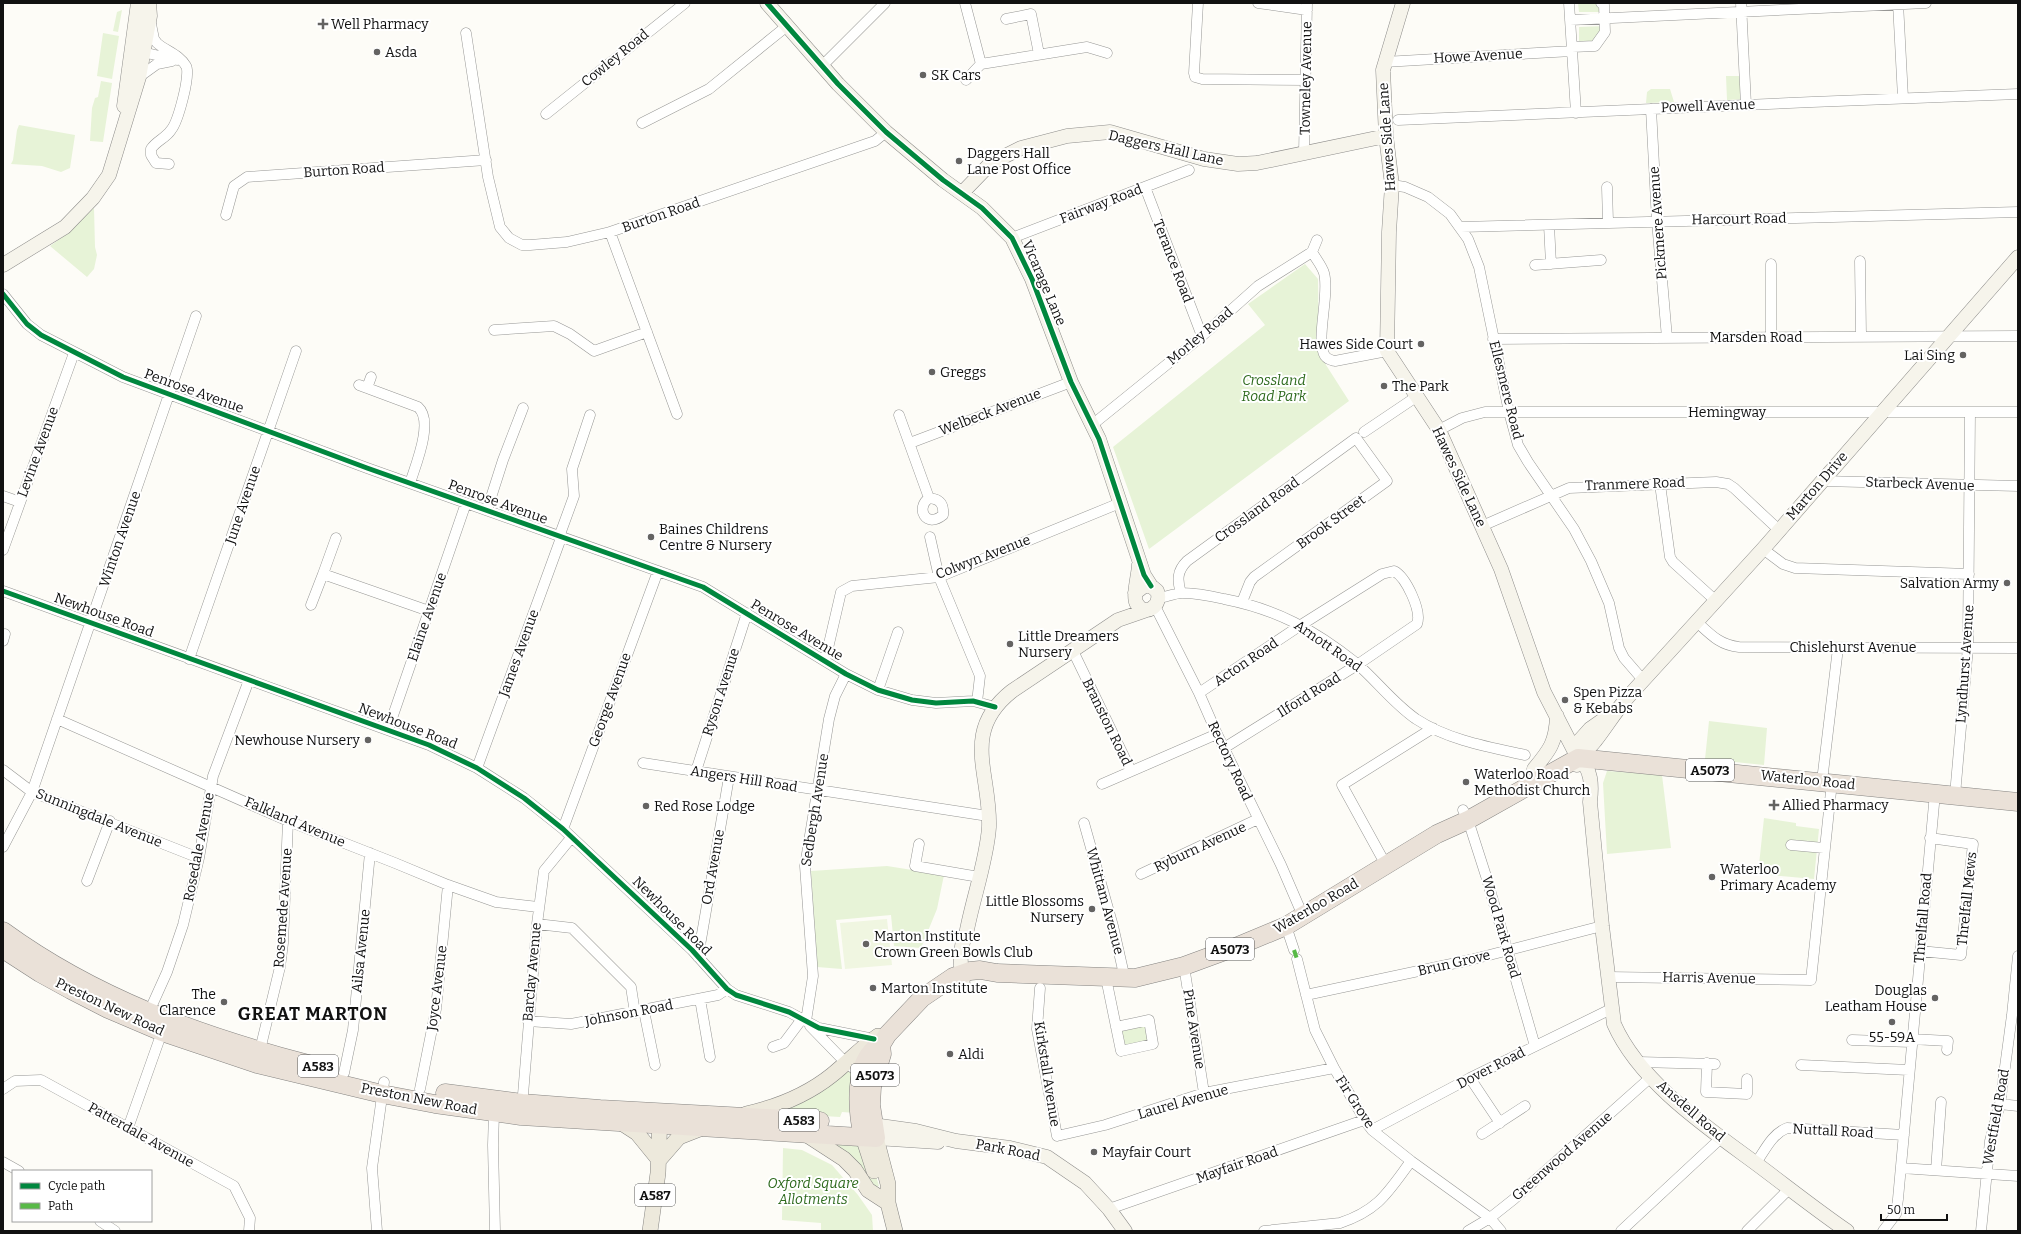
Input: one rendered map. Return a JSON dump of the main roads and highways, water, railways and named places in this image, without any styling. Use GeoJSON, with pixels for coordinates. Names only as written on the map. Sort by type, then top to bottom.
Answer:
{"type":"FeatureCollection","features":[{"type":"Feature","properties":{"kind":"highway","name":"Waterloo Road"},"geometry":{"type":"LineString","coordinates":[[868,1131],[858,1104],[868,1077],[882,1054],[877,1042],[916,1006],[922,998],[937,986],[966,978],[980,970],[997,973],[1125,978],[1147,976],[1184,966],[1286,926],[1466,815],[1584,754]]}},
{"type":"Feature","properties":{"kind":"highway","name":"Waterloo Road"},"geometry":{"type":"LineString","coordinates":[[1466,815],[1529,762],[1584,754],[2018,802]]}},
{"type":"Feature","properties":{"kind":"highway","name":"Preston New Road"},"geometry":{"type":"LineString","coordinates":[[3,931],[64,972],[149,1012],[258,1058],[344,1073],[383,1088],[420,1089],[521,1110],[620,1122],[660,1118],[737,1116],[868,1131]]}},
{"type":"Feature","properties":{"kind":"highway","name":"Preston New Road"},"geometry":{"type":"LineString","coordinates":[[3,949],[40,973],[71,990],[108,1009],[162,1032],[258,1058],[494,1113],[521,1110],[660,1118],[705,1127],[802,1132],[868,1131]]}},
{"type":"Feature","properties":{"kind":"main road","name":"Waterloo Road"},"geometry":{"type":"LineString","coordinates":[[846,1063],[877,1042]]}},
{"type":"Feature","properties":{"kind":"main road","name":"Preston New Road"},"geometry":{"type":"LineString","coordinates":[[737,1116],[769,1108],[802,1094],[821,1083],[846,1063]]}},
{"type":"Feature","properties":{"kind":"main road","name":"A587"},"geometry":{"type":"LineString","coordinates":[[650,1231],[659,1160],[660,1118]]}},
{"type":"Feature","properties":{"kind":"main road"},"geometry":{"type":"LineString","coordinates":[[620,1122],[636,1133],[659,1160]]}},
{"type":"Feature","properties":{"kind":"main road","name":"A583"},"geometry":{"type":"LineString","coordinates":[[659,1160],[679,1137],[705,1127]]}},
{"type":"Feature","properties":{"kind":"main road"},"geometry":{"type":"LineString","coordinates":[[868,1131],[879,1186],[888,1203],[895,1231]]}},
{"type":"Feature","properties":{"kind":"main road"},"geometry":{"type":"LineString","coordinates":[[802,1132],[844,1159],[855,1170],[868,1190],[888,1203]]}},
{"type":"Feature","properties":{"kind":"place","name":"Well Pharmacy"},"geometry":{"type":"Point","coordinates":[323,24]}},
{"type":"Feature","properties":{"kind":"place","name":"Asda"},"geometry":{"type":"Point","coordinates":[377,52]}},
{"type":"Feature","properties":{"kind":"place","name":"SK Cars"},"geometry":{"type":"Point","coordinates":[923,75]}},
{"type":"Feature","properties":{"kind":"place","name":"Daggers Hall Lane Post Office"},"geometry":{"type":"Point","coordinates":[959,161]}},
{"type":"Feature","properties":{"kind":"place","name":"Hawes Side Court"},"geometry":{"type":"Point","coordinates":[1421,344]}},
{"type":"Feature","properties":{"kind":"place","name":"Lai Sing"},"geometry":{"type":"Point","coordinates":[1963,355]}},
{"type":"Feature","properties":{"kind":"place","name":"Greggs"},"geometry":{"type":"Point","coordinates":[932,372]}},
{"type":"Feature","properties":{"kind":"place","name":"The Park"},"geometry":{"type":"Point","coordinates":[1384,386]}},
{"type":"Feature","properties":{"kind":"place","name":"Baines Childrens Centre & Nursery"},"geometry":{"type":"Point","coordinates":[651,537]}},
{"type":"Feature","properties":{"kind":"place","name":"Salvation Army"},"geometry":{"type":"Point","coordinates":[2007,583]}},
{"type":"Feature","properties":{"kind":"place","name":"Little Dreamers Nursery"},"geometry":{"type":"Point","coordinates":[1010,644]}},
{"type":"Feature","properties":{"kind":"place","name":"Spen Pizza & Kebabs"},"geometry":{"type":"Point","coordinates":[1565,700]}},
{"type":"Feature","properties":{"kind":"place","name":"Newhouse Nursery"},"geometry":{"type":"Point","coordinates":[368,740]}},
{"type":"Feature","properties":{"kind":"place","name":"Waterloo Road Methodist Church"},"geometry":{"type":"Point","coordinates":[1466,782]}},
{"type":"Feature","properties":{"kind":"place","name":"Allied Pharmacy"},"geometry":{"type":"Point","coordinates":[1774,805]}},
{"type":"Feature","properties":{"kind":"place","name":"Red Rose Lodge"},"geometry":{"type":"Point","coordinates":[646,806]}},
{"type":"Feature","properties":{"kind":"place","name":"Waterloo Primary Academy"},"geometry":{"type":"Point","coordinates":[1712,877]}},
{"type":"Feature","properties":{"kind":"place","name":"Little Blossoms Nursery"},"geometry":{"type":"Point","coordinates":[1092,909]}},
{"type":"Feature","properties":{"kind":"place","name":"Marton Institute Crown Green Bowls Club"},"geometry":{"type":"Point","coordinates":[866,944]}},
{"type":"Feature","properties":{"kind":"place","name":"Marton Institute"},"geometry":{"type":"Point","coordinates":[873,988]}},
{"type":"Feature","properties":{"kind":"place","name":"Douglas Leatham House"},"geometry":{"type":"Point","coordinates":[1935,998]}},
{"type":"Feature","properties":{"kind":"place","name":"The Clarence"},"geometry":{"type":"Point","coordinates":[224,1002]}},
{"type":"Feature","properties":{"kind":"place","name":"55-59A"},"geometry":{"type":"Point","coordinates":[1892,1022]}},
{"type":"Feature","properties":{"kind":"place","name":"Aldi"},"geometry":{"type":"Point","coordinates":[950,1054]}},
{"type":"Feature","properties":{"kind":"place","name":"Mayfair Court"},"geometry":{"type":"Point","coordinates":[1094,1152]}},
{"type":"Feature","properties":{"kind":"district","name":"GREAT MARTON"},"geometry":{"type":"Point","coordinates":[313,1014]}},
{"type":"Feature","properties":{"kind":"park label","name":"Crossland Road Park"},"geometry":{"type":"Point","coordinates":[1274,388]}},
{"type":"Feature","properties":{"kind":"park label","name":"Oxford Square Allotments"},"geometry":{"type":"Point","coordinates":[813,1192]}}]}
